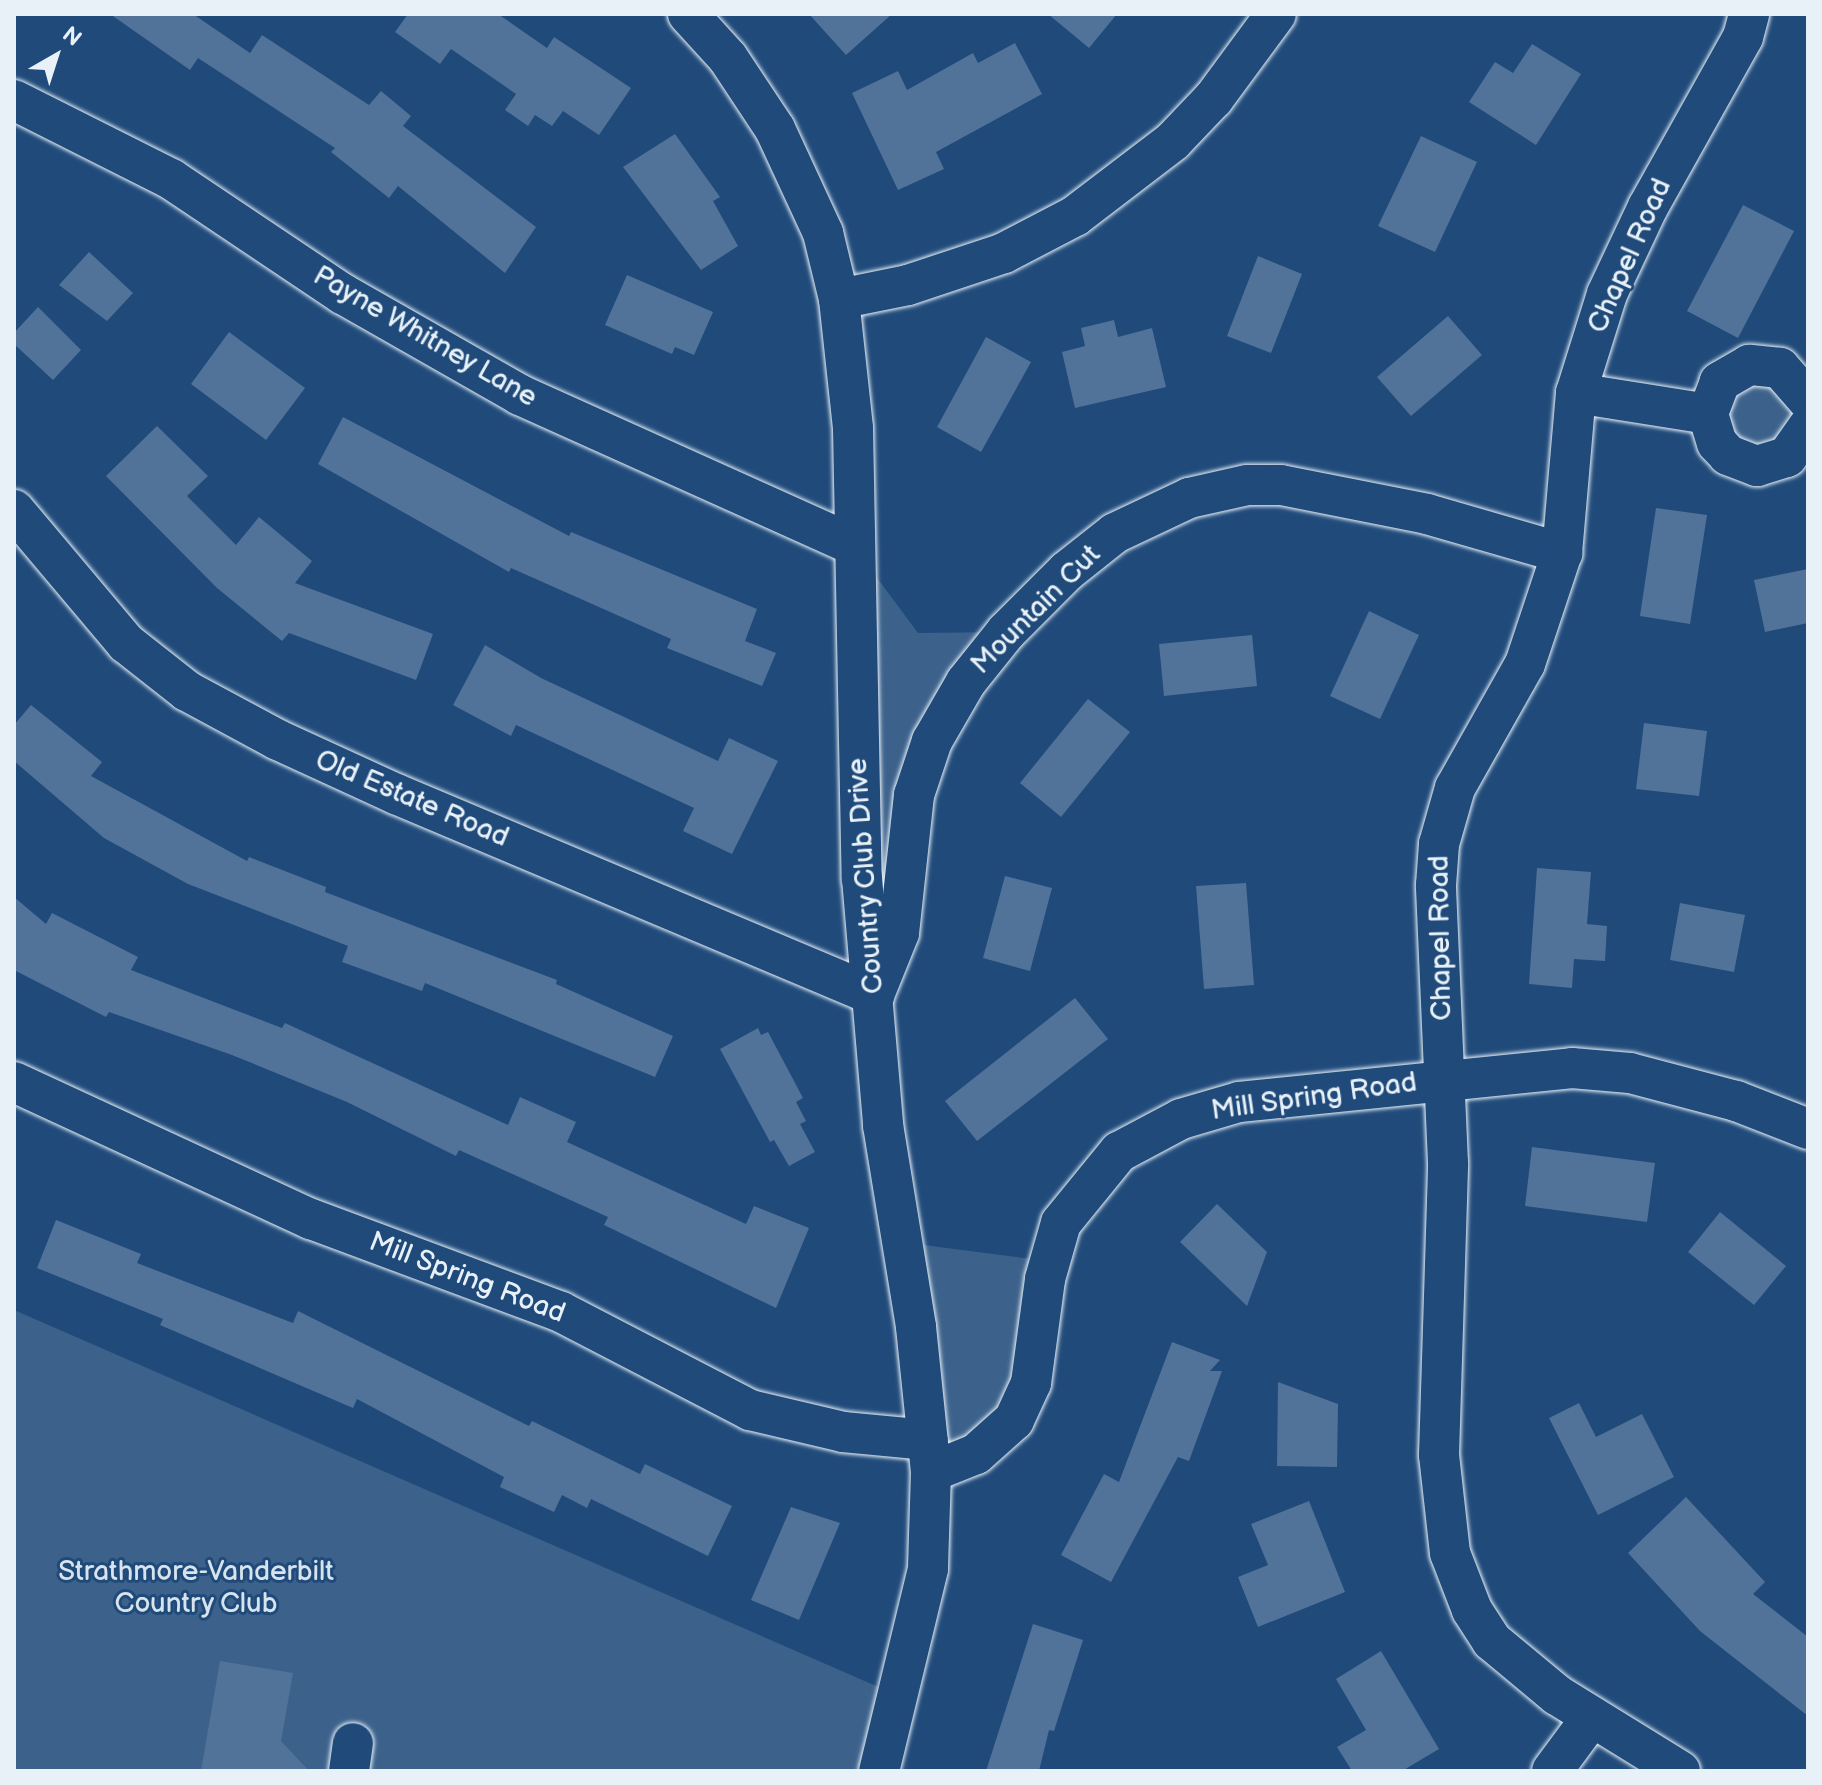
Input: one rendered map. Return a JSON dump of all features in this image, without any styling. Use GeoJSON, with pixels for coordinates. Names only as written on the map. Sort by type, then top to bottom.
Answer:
{"type":"FeatureCollection","features":[{"type":"Feature","properties":{"kind":"street","name":"Country Club Drive"},"geometry":{"type":"LineString","coordinates":[[688,14],[728,58],[775,129],[823,233],[839,299],[853,428],[852,544],[862,878],[883,1125],[930,1456],[928,1569],[879,1771]]}},
{"type":"Feature","properties":{"kind":"street"},"geometry":{"type":"LineString","coordinates":[[839,299],[908,285],[1004,253],[1075,216],[1173,141],[1214,98],[1276,14]]}},
{"type":"Feature","properties":{"kind":"street","name":"Chapel Road"},"geometry":{"type":"LineString","coordinates":[[1680,1771],[1592,1717],[1492,1641],[1472,1610],[1450,1553],[1439,1455],[1448,1163],[1443,1078],[1439,844],[1469,757],[1525,664],[1562,553],[1576,393],[1607,294],[1648,207],[1743,37],[1749,14]]}},
{"type":"Feature","properties":{"kind":"street","name":"Payne Whitney Lane"},"geometry":{"type":"LineString","coordinates":[[14,100],[171,179],[343,294],[520,395],[852,544]]}},
{"type":"Feature","properties":{"kind":"street"},"geometry":{"type":"LineString","coordinates":[[1808,400],[1780,368],[1749,365],[1720,382],[1708,414],[1717,443],[1728,455],[1757,466],[1787,457],[1808,427]]}},
{"type":"Feature","properties":{"kind":"street"},"geometry":{"type":"LineString","coordinates":[[1576,393],[1708,414]]}},
{"type":"Feature","properties":{"kind":"street","name":"Mountain Cut"},"geometry":{"type":"LineString","coordinates":[[874,995],[899,933],[914,795],[932,741],[966,682],[1006,632],[1067,571],[1115,533],[1189,498],[1247,485],[1281,485],[1427,514],[1562,553]]}},
{"type":"Feature","properties":{"kind":"street","name":"Old Estate Road"},"geometry":{"type":"LineString","coordinates":[[14,510],[126,643],[187,691],[278,740],[396,794],[874,995]]}},
{"type":"Feature","properties":{"kind":"street","name":"Mill Spring Road"},"geometry":{"type":"LineString","coordinates":[[14,1082],[311,1219],[561,1312],[750,1410],[930,1456],[976,1454],[1014,1420],[1031,1383],[1045,1279],[1061,1223],[1119,1152],[1181,1119],[1239,1102],[1443,1078],[1572,1068],[1630,1073],[1736,1101],[1808,1129]]}},
{"type":"Feature","properties":{"kind":"street"},"geometry":{"type":"LineString","coordinates":[[1552,1771],[1592,1717]]}},
{"type":"Feature","properties":{"kind":"green space"},"geometry":{"type":"Polygon","coordinates":[[[1749,365],[1808,427],[1742,462],[1712,397],[1749,365]]]}},
{"type":"Feature","properties":{"kind":"green space"},"geometry":{"type":"Polygon","coordinates":[[[852,544],[918,633],[1006,632],[932,741],[890,967],[852,544]]]}},
{"type":"Feature","properties":{"kind":"green space"},"geometry":{"type":"Polygon","coordinates":[[[908,1243],[1040,1260],[1010,1415],[936,1464],[908,1243]]]}},
{"type":"Feature","properties":{"kind":"green space","name":"Strathmore-Vanderbilt Country Club"},"geometry":{"type":"Polygon","coordinates":[[[14,1310],[899,1696],[879,1771],[14,1771],[14,1310]]]}},
{"type":"Feature","properties":{"kind":"building"},"geometry":{"type":"Polygon","coordinates":[[[110,14],[193,14],[250,53],[262,35],[369,105],[381,91],[411,116],[403,126],[536,227],[505,273],[398,186],[389,198],[331,152],[335,148],[198,58],[190,70],[110,14]]]}},
{"type":"Feature","properties":{"kind":"building"},"geometry":{"type":"Polygon","coordinates":[[[408,14],[498,14],[547,48],[554,37],[631,88],[599,135],[563,111],[552,126],[535,115],[528,126],[505,110],[516,94],[451,49],[440,64],[395,32],[408,14]]]}},
{"type":"Feature","properties":{"kind":"building"},"geometry":{"type":"Polygon","coordinates":[[[809,14],[892,14],[846,55],[809,14]]]}},
{"type":"Feature","properties":{"kind":"building"},"geometry":{"type":"Polygon","coordinates":[[[1048,14],[1117,14],[1089,48],[1048,14]]]}},
{"type":"Feature","properties":{"kind":"building"},"geometry":{"type":"Polygon","coordinates":[[[1015,43],[1042,94],[936,152],[944,169],[898,190],[852,93],[898,71],[907,90],[973,53],[978,63],[1015,43]]]}},
{"type":"Feature","properties":{"kind":"building"},"geometry":{"type":"Polygon","coordinates":[[[1532,44],[1581,74],[1536,145],[1469,102],[1495,62],[1513,73],[1532,44]]]}},
{"type":"Feature","properties":{"kind":"building"},"geometry":{"type":"Polygon","coordinates":[[[675,134],[720,197],[713,201],[738,246],[701,270],[623,167],[675,134]]]}},
{"type":"Feature","properties":{"kind":"building"},"geometry":{"type":"Polygon","coordinates":[[[1421,136],[1477,162],[1435,252],[1378,226],[1421,136]]]}},
{"type":"Feature","properties":{"kind":"building"},"geometry":{"type":"Polygon","coordinates":[[[1743,205],[1794,231],[1738,338],[1687,311],[1743,205]]]}},
{"type":"Feature","properties":{"kind":"building"},"geometry":{"type":"Polygon","coordinates":[[[89,252],[133,293],[107,321],[59,285],[89,252]]]}},
{"type":"Feature","properties":{"kind":"building"},"geometry":{"type":"Polygon","coordinates":[[[1258,256],[1302,274],[1271,353],[1227,336],[1258,256]]]}},
{"type":"Feature","properties":{"kind":"building"},"geometry":{"type":"Polygon","coordinates":[[[627,275],[713,312],[694,355],[675,347],[672,354],[605,325],[627,275]]]}},
{"type":"Feature","properties":{"kind":"building"},"geometry":{"type":"Polygon","coordinates":[[[38,307],[81,350],[53,380],[14,344],[14,333],[38,307]]]}},
{"type":"Feature","properties":{"kind":"building"},"geometry":{"type":"Polygon","coordinates":[[[1448,316],[1482,355],[1411,416],[1377,377],[1448,316]]]}},
{"type":"Feature","properties":{"kind":"building"},"geometry":{"type":"Polygon","coordinates":[[[1114,320],[1118,337],[1152,328],[1166,387],[1075,408],[1062,352],[1085,346],[1081,328],[1114,320]]]}},
{"type":"Feature","properties":{"kind":"building"},"geometry":{"type":"Polygon","coordinates":[[[229,332],[305,388],[266,440],[191,384],[229,332]]]}},
{"type":"Feature","properties":{"kind":"building"},"geometry":{"type":"Polygon","coordinates":[[[986,337],[1031,362],[981,452],[937,427],[986,337]]]}},
{"type":"Feature","properties":{"kind":"building"},"geometry":{"type":"Polygon","coordinates":[[[343,417],[569,536],[571,532],[757,609],[745,641],[776,653],[762,686],[667,648],[671,639],[511,568],[509,572],[318,464],[343,417]]]}},
{"type":"Feature","properties":{"kind":"building"},"geometry":{"type":"Polygon","coordinates":[[[157,426],[208,476],[187,496],[236,545],[259,517],[312,561],[295,583],[433,634],[416,680],[289,633],[282,641],[217,588],[106,476],[157,426]]]}},
{"type":"Feature","properties":{"kind":"building"},"geometry":{"type":"Polygon","coordinates":[[[1656,508],[1707,515],[1690,624],[1640,616],[1656,508]]]}},
{"type":"Feature","properties":{"kind":"building"},"geometry":{"type":"Polygon","coordinates":[[[1808,569],[1808,623],[1765,632],[1754,580],[1808,569]]]}},
{"type":"Feature","properties":{"kind":"building"},"geometry":{"type":"Polygon","coordinates":[[[1369,611],[1419,635],[1380,719],[1330,696],[1369,611]]]}},
{"type":"Feature","properties":{"kind":"building"},"geometry":{"type":"Polygon","coordinates":[[[1252,635],[1257,686],[1164,696],[1159,644],[1252,635]]]}},
{"type":"Feature","properties":{"kind":"building"},"geometry":{"type":"Polygon","coordinates":[[[485,645],[541,678],[718,761],[729,738],[778,761],[732,854],[683,831],[694,808],[516,725],[511,736],[453,705],[485,645]]]}},
{"type":"Feature","properties":{"kind":"building"},"geometry":{"type":"Polygon","coordinates":[[[1088,699],[1130,732],[1061,817],[1020,783],[1088,699]]]}},
{"type":"Feature","properties":{"kind":"building"},"geometry":{"type":"Polygon","coordinates":[[[31,705],[102,762],[91,776],[247,861],[249,857],[326,887],[325,892],[557,980],[556,984],[673,1036],[655,1077],[425,983],[422,991],[342,962],[348,946],[188,884],[104,838],[14,761],[14,725],[31,705]]]}},
{"type":"Feature","properties":{"kind":"building"},"geometry":{"type":"Polygon","coordinates":[[[1644,723],[1707,731],[1699,796],[1636,789],[1644,723]]]}},
{"type":"Feature","properties":{"kind":"building"},"geometry":{"type":"Polygon","coordinates":[[[1537,868],[1591,872],[1587,924],[1607,926],[1605,961],[1574,959],[1572,988],[1529,984],[1537,868]]]}},
{"type":"Feature","properties":{"kind":"building"},"geometry":{"type":"Polygon","coordinates":[[[1005,876],[1052,888],[1030,971],[983,958],[1005,876]]]}},
{"type":"Feature","properties":{"kind":"building"},"geometry":{"type":"Polygon","coordinates":[[[1246,883],[1254,985],[1204,989],[1196,886],[1246,883]]]}},
{"type":"Feature","properties":{"kind":"building"},"geometry":{"type":"Polygon","coordinates":[[[14,897],[46,924],[52,913],[138,957],[131,970],[282,1028],[285,1023],[508,1125],[520,1097],[576,1122],[567,1142],[746,1224],[754,1206],[809,1228],[776,1308],[604,1225],[608,1217],[459,1150],[456,1156],[347,1102],[232,1055],[109,1012],[106,1017],[14,970],[14,897]]]}},
{"type":"Feature","properties":{"kind":"building"},"geometry":{"type":"Polygon","coordinates":[[[1680,903],[1745,915],[1734,972],[1670,960],[1680,903]]]}},
{"type":"Feature","properties":{"kind":"building"},"geometry":{"type":"Polygon","coordinates":[[[1075,998],[1108,1039],[977,1141],[945,1101],[1075,998]]]}},
{"type":"Feature","properties":{"kind":"building"},"geometry":{"type":"Polygon","coordinates":[[[758,1028],[761,1035],[768,1032],[803,1098],[796,1102],[806,1121],[800,1124],[815,1152],[789,1166],[774,1140],[770,1142],[720,1049],[758,1028]]]}},
{"type":"Feature","properties":{"kind":"building"},"geometry":{"type":"Polygon","coordinates":[[[1532,1147],[1655,1163],[1647,1222],[1525,1206],[1532,1147]]]}},
{"type":"Feature","properties":{"kind":"building"},"geometry":{"type":"Polygon","coordinates":[[[1217,1204],[1267,1252],[1247,1306],[1180,1242],[1217,1204]]]}},
{"type":"Feature","properties":{"kind":"building"},"geometry":{"type":"Polygon","coordinates":[[[1720,1212],[1786,1266],[1754,1305],[1688,1252],[1720,1212]]]}},
{"type":"Feature","properties":{"kind":"building"},"geometry":{"type":"Polygon","coordinates":[[[56,1220],[141,1254],[137,1263],[293,1323],[298,1311],[529,1426],[532,1421],[640,1474],[645,1464],[732,1506],[708,1556],[591,1499],[587,1508],[562,1495],[554,1512],[500,1487],[504,1477],[357,1399],[353,1408],[160,1325],[163,1319],[37,1268],[56,1220]]]}},
{"type":"Feature","properties":{"kind":"building"},"geometry":{"type":"Polygon","coordinates":[[[1172,1342],[1220,1360],[1210,1371],[1222,1371],[1189,1461],[1178,1457],[1111,1582],[1061,1555],[1104,1474],[1119,1482],[1172,1342]]]}},
{"type":"Feature","properties":{"kind":"building"},"geometry":{"type":"Polygon","coordinates":[[[1278,1382],[1338,1404],[1337,1467],[1277,1466],[1278,1382]]]}},
{"type":"Feature","properties":{"kind":"building"},"geometry":{"type":"Polygon","coordinates":[[[1579,1403],[1596,1437],[1642,1414],[1674,1477],[1598,1515],[1549,1418],[1579,1403]]]}},
{"type":"Feature","properties":{"kind":"building"},"geometry":{"type":"Polygon","coordinates":[[[1686,1497],[1765,1582],[1753,1594],[1808,1637],[1808,1716],[1700,1631],[1628,1553],[1686,1497]]]}},
{"type":"Feature","properties":{"kind":"building"},"geometry":{"type":"Polygon","coordinates":[[[1309,1501],[1345,1592],[1258,1627],[1238,1577],[1268,1565],[1251,1524],[1309,1501]]]}},
{"type":"Feature","properties":{"kind":"building"},"geometry":{"type":"Polygon","coordinates":[[[791,1507],[840,1523],[799,1620],[751,1600],[791,1507]]]}},
{"type":"Feature","properties":{"kind":"building"},"geometry":{"type":"Polygon","coordinates":[[[1033,1624],[1083,1640],[1054,1731],[1049,1730],[1039,1771],[986,1771],[1033,1624]]]}},
{"type":"Feature","properties":{"kind":"building"},"geometry":{"type":"Polygon","coordinates":[[[1381,1651],[1439,1749],[1402,1771],[1352,1771],[1337,1747],[1366,1730],[1336,1679],[1381,1651]]]}},
{"type":"Feature","properties":{"kind":"building"},"geometry":{"type":"Polygon","coordinates":[[[220,1661],[293,1673],[281,1741],[309,1771],[201,1771],[220,1661]]]}}]}
